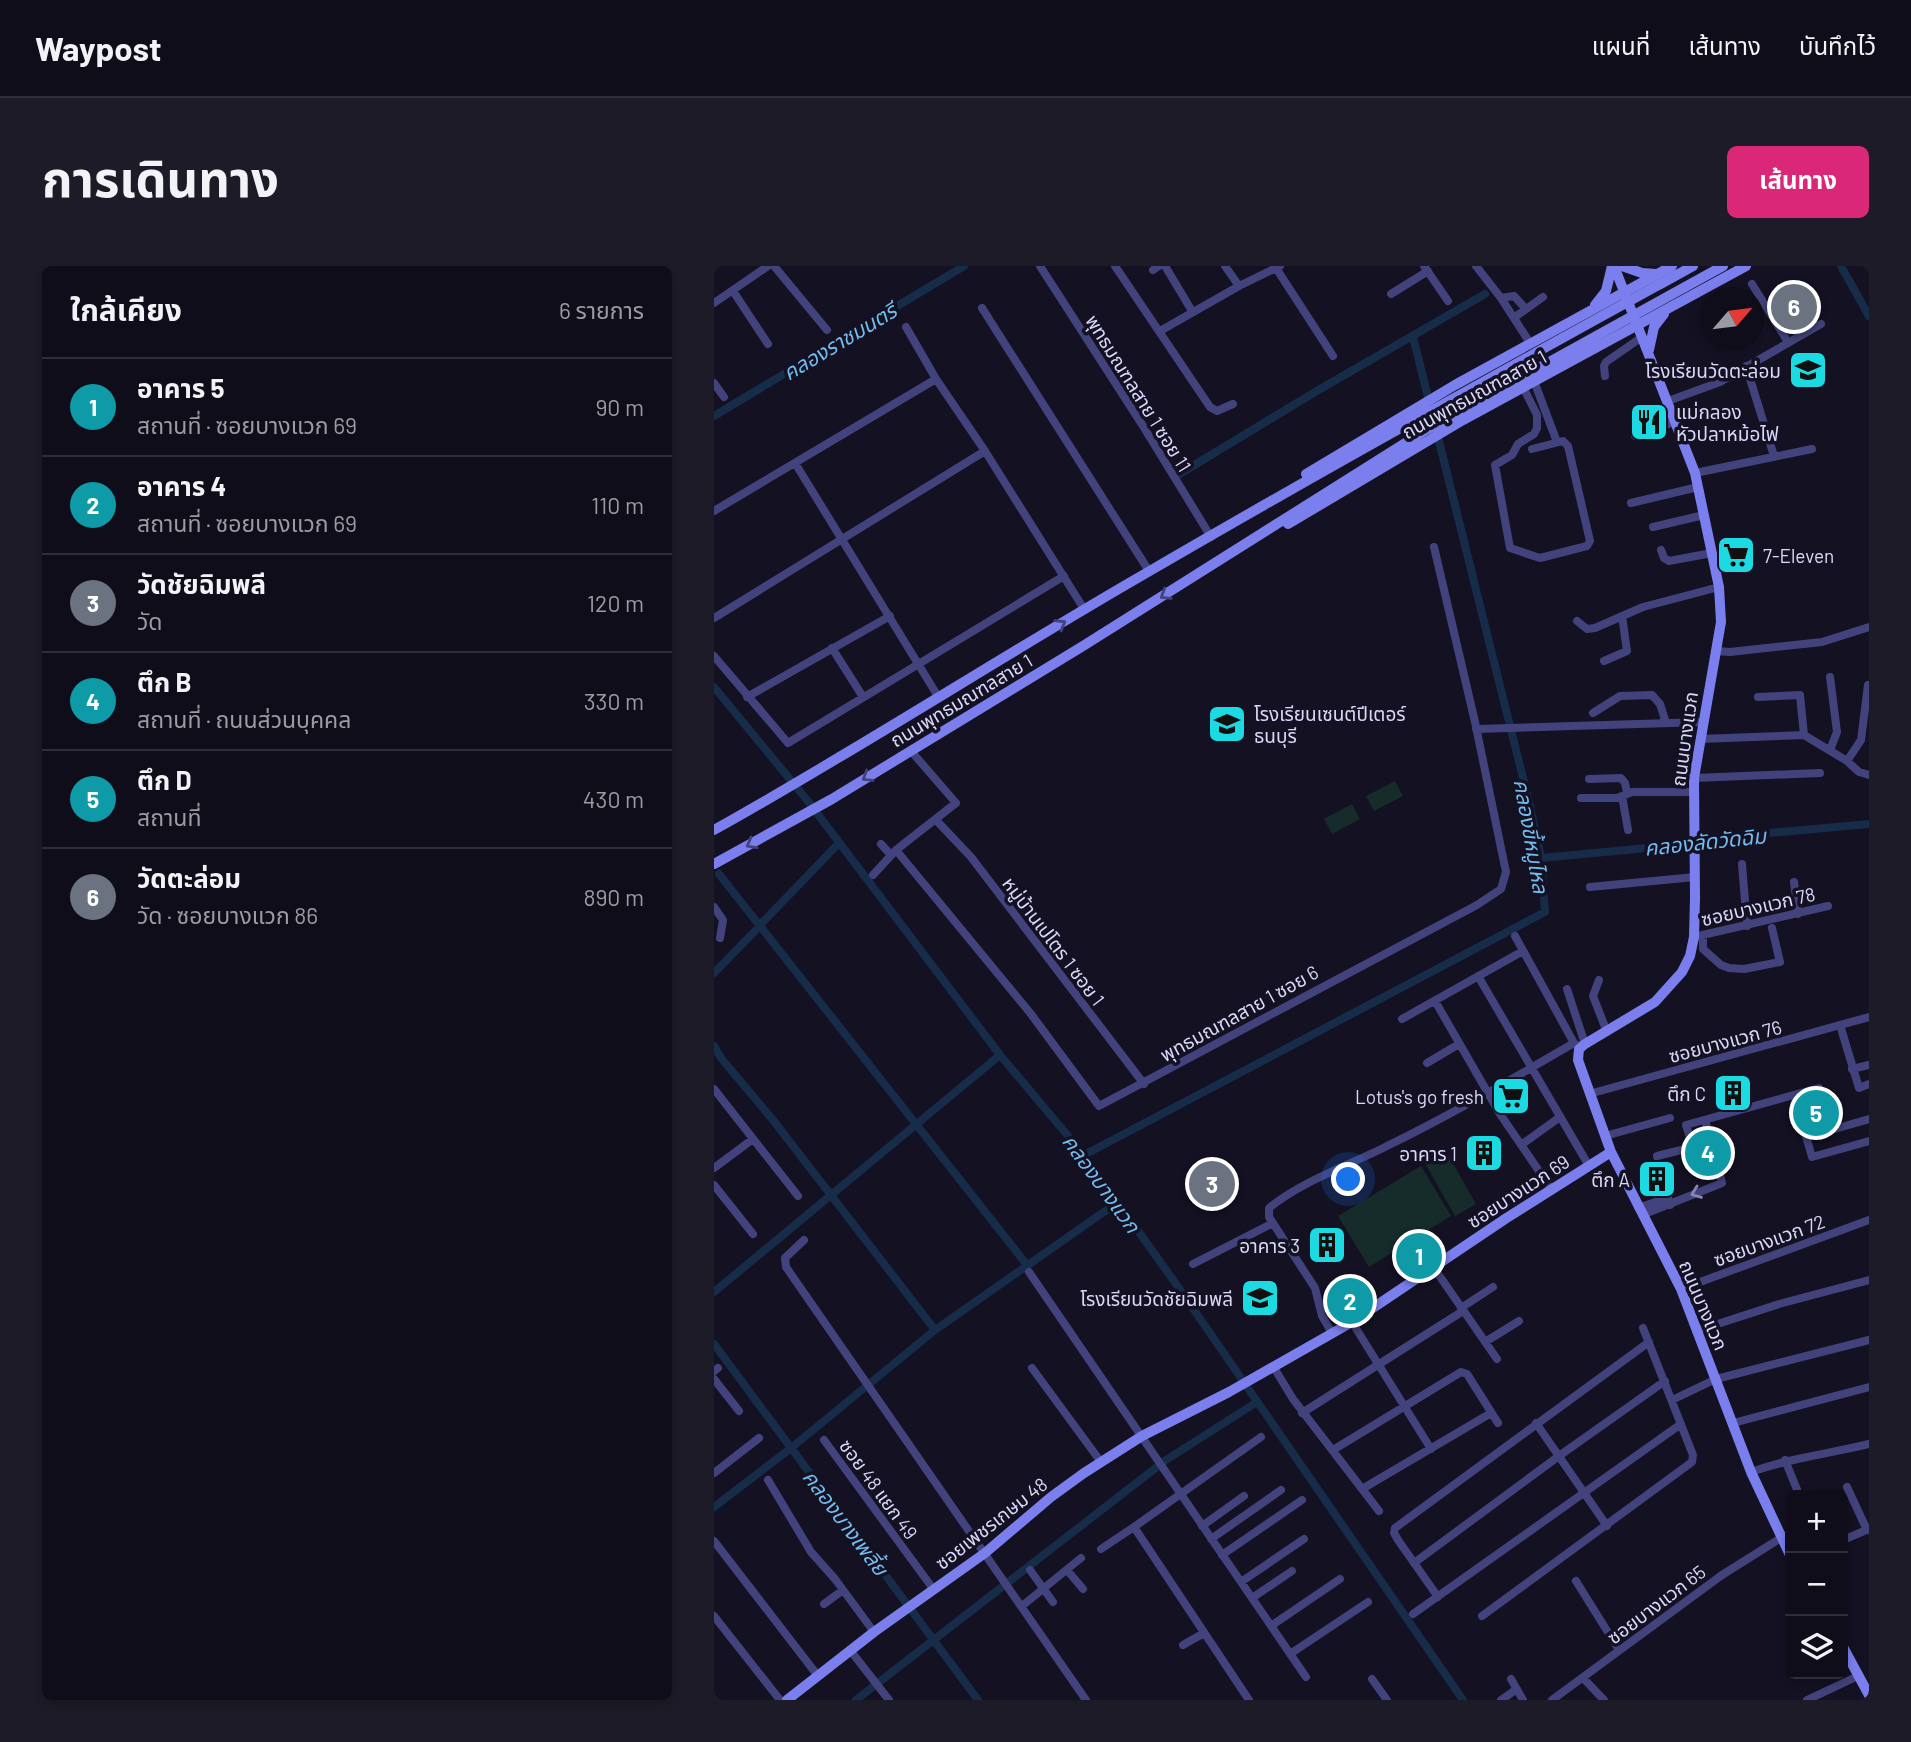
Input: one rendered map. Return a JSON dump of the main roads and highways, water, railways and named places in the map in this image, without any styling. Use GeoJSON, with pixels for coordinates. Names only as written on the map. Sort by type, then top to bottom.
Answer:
{"type":"FeatureCollection","features":[{"type":"Feature","properties":{"kind":"main road","name":"ถนนบางแวก"},"geometry":{"type":"LineString","coordinates":[[1613,266],[1695,473],[1719,587],[1721,622],[1693,792],[1699,937],[1687,964],[1663,995],[1641,1012],[1580,1045],[1578,1060],[1611,1152],[1681,1289],[1751,1472],[1789,1553]]}},
{"type":"Feature","properties":{"kind":"main road"},"geometry":{"type":"LineString","coordinates":[[1587,311],[1601,299],[1613,266]]}},
{"type":"Feature","properties":{"kind":"main road"},"geometry":{"type":"LineString","coordinates":[[1622,266],[1642,273],[1657,274]]}},
{"type":"Feature","properties":{"kind":"main road","name":"ถนนพุทธมณฑลสาย 1"},"geometry":{"type":"LineString","coordinates":[[1414,414],[1455,385],[1672,266]]}},
{"type":"Feature","properties":{"kind":"main road"},"geometry":{"type":"LineString","coordinates":[[1678,266],[1663,278],[1659,290],[1662,296],[1677,297],[1721,279]]}},
{"type":"Feature","properties":{"kind":"main road","name":"ถนนพุทธมณฑลสาย 1"},"geometry":{"type":"LineString","coordinates":[[714,830],[1210,537],[1261,500],[1414,414],[1693,266]]}},
{"type":"Feature","properties":{"kind":"main road","name":"ถนนพุทธมณฑลสาย 1"},"geometry":{"type":"LineString","coordinates":[[714,864],[832,799],[911,751],[1426,430],[1723,266]]}},
{"type":"Feature","properties":{"kind":"main road","name":"ถนนพุทธมณฑลสาย 1"},"geometry":{"type":"LineString","coordinates":[[1223,558],[1280,529],[1463,420],[1746,266]]}},
{"type":"Feature","properties":{"kind":"main road"},"geometry":{"type":"LineString","coordinates":[[1648,356],[1654,327],[1667,309]]}},
{"type":"Feature","properties":{"kind":"main road"},"geometry":{"type":"LineString","coordinates":[[1565,324],[1594,314],[1601,314],[1606,320],[1605,335],[1578,357]]}},
{"type":"Feature","properties":{"kind":"main road","name":"ซอยบางแวก 69"},"geometry":{"type":"LineString","coordinates":[[1229,1392],[1352,1322],[1611,1152]]}},
{"type":"Feature","properties":{"kind":"main road","name":"ซอยเพชรเกษม 48"},"geometry":{"type":"LineString","coordinates":[[788,1700],[874,1632],[985,1553],[1051,1497],[1101,1462],[1142,1436],[1229,1392]]}},
{"type":"Feature","properties":{"kind":"main road"},"geometry":{"type":"LineString","coordinates":[[1848,1665],[1869,1695]]}},
{"type":"Feature","properties":{"kind":"waterway","name":"คลองราชมนตรี"},"geometry":{"type":"LineString","coordinates":[[714,416],[964,266]]}},
{"type":"Feature","properties":{"kind":"waterway"},"geometry":{"type":"LineString","coordinates":[[1841,266],[1869,316]]}},
{"type":"Feature","properties":{"kind":"waterway"},"geometry":{"type":"LineString","coordinates":[[1178,475],[1485,294]]}},
{"type":"Feature","properties":{"kind":"waterway","name":"คลองขี้หมูไหล"},"geometry":{"type":"LineString","coordinates":[[1084,1155],[1545,912],[1541,858],[1530,806],[1413,337]]}},
{"type":"Feature","properties":{"kind":"waterway","name":"คลองบางแวก"},"geometry":{"type":"LineString","coordinates":[[714,687],[807,800],[1000,1055],[1084,1155],[1463,1700]]}},
{"type":"Feature","properties":{"kind":"waterway","name":"คลองลัดวัดฉิม"},"geometry":{"type":"LineString","coordinates":[[1541,858],[1658,847],[1703,839],[1869,824]]}},
{"type":"Feature","properties":{"kind":"waterway"},"geometry":{"type":"LineString","coordinates":[[760,925],[839,843]]}},
{"type":"Feature","properties":{"kind":"waterway"},"geometry":{"type":"LineString","coordinates":[[719,874],[1027,1265]]}},
{"type":"Feature","properties":{"kind":"waterway"},"geometry":{"type":"LineString","coordinates":[[714,973],[755,931]]}},
{"type":"Feature","properties":{"kind":"waterway"},"geometry":{"type":"LineString","coordinates":[[714,1046],[935,1330]]}},
{"type":"Feature","properties":{"kind":"waterway"},"geometry":{"type":"LineString","coordinates":[[714,1292],[1000,1055]]}},
{"type":"Feature","properties":{"kind":"waterway"},"geometry":{"type":"LineString","coordinates":[[714,1507],[935,1330],[1118,1202]]}},
{"type":"Feature","properties":{"kind":"waterway","name":"คลองบางเพลี้ย"},"geometry":{"type":"LineString","coordinates":[[714,1344],[978,1700]]}},
{"type":"Feature","properties":{"kind":"waterway"},"geometry":{"type":"LineString","coordinates":[[856,1700],[1166,1460],[1257,1402]]}},
{"type":"Feature","properties":{"kind":"place","name":"วัดตะล่อม"},"geometry":{"type":"Point","coordinates":[1794,307]}},
{"type":"Feature","properties":{"kind":"place","name":"โรงเรียนวัดตะล่อม"},"geometry":{"type":"Point","coordinates":[1808,370]}},
{"type":"Feature","properties":{"kind":"place","name":"แม่กลอง หัวปลาหม้อไฟ"},"geometry":{"type":"Point","coordinates":[1649,422]}},
{"type":"Feature","properties":{"kind":"place","name":"7-Eleven"},"geometry":{"type":"Point","coordinates":[1736,555]}},
{"type":"Feature","properties":{"kind":"place","name":"โรงเรียนเซนต์ปีเตอร์ ธนบุรี"},"geometry":{"type":"Point","coordinates":[1227,724]}},
{"type":"Feature","properties":{"kind":"place","name":"ตึก C"},"geometry":{"type":"Point","coordinates":[1733,1093]}},
{"type":"Feature","properties":{"kind":"place","name":"Lotus's go fresh"},"geometry":{"type":"Point","coordinates":[1511,1096]}},
{"type":"Feature","properties":{"kind":"place","name":"ตึก D"},"geometry":{"type":"Point","coordinates":[1816,1113]}},
{"type":"Feature","properties":{"kind":"place","name":"อาคาร 1"},"geometry":{"type":"Point","coordinates":[1484,1153]}},
{"type":"Feature","properties":{"kind":"place","name":"ตึก B"},"geometry":{"type":"Point","coordinates":[1708,1153]}},
{"type":"Feature","properties":{"kind":"place","name":"ตึก A"},"geometry":{"type":"Point","coordinates":[1657,1179]}},
{"type":"Feature","properties":{"kind":"place","name":"วัดชัยฉิมพลี"},"geometry":{"type":"Point","coordinates":[1212,1184]}},
{"type":"Feature","properties":{"kind":"place","name":"อาคาร 3"},"geometry":{"type":"Point","coordinates":[1327,1245]}},
{"type":"Feature","properties":{"kind":"place","name":"อาคาร 5"},"geometry":{"type":"Point","coordinates":[1419,1256]}},
{"type":"Feature","properties":{"kind":"place","name":"โรงเรียนวัดชัยฉิมพลี"},"geometry":{"type":"Point","coordinates":[1260,1298]}},
{"type":"Feature","properties":{"kind":"place","name":"อาคาร 4"},"geometry":{"type":"Point","coordinates":[1350,1301]}}]}
